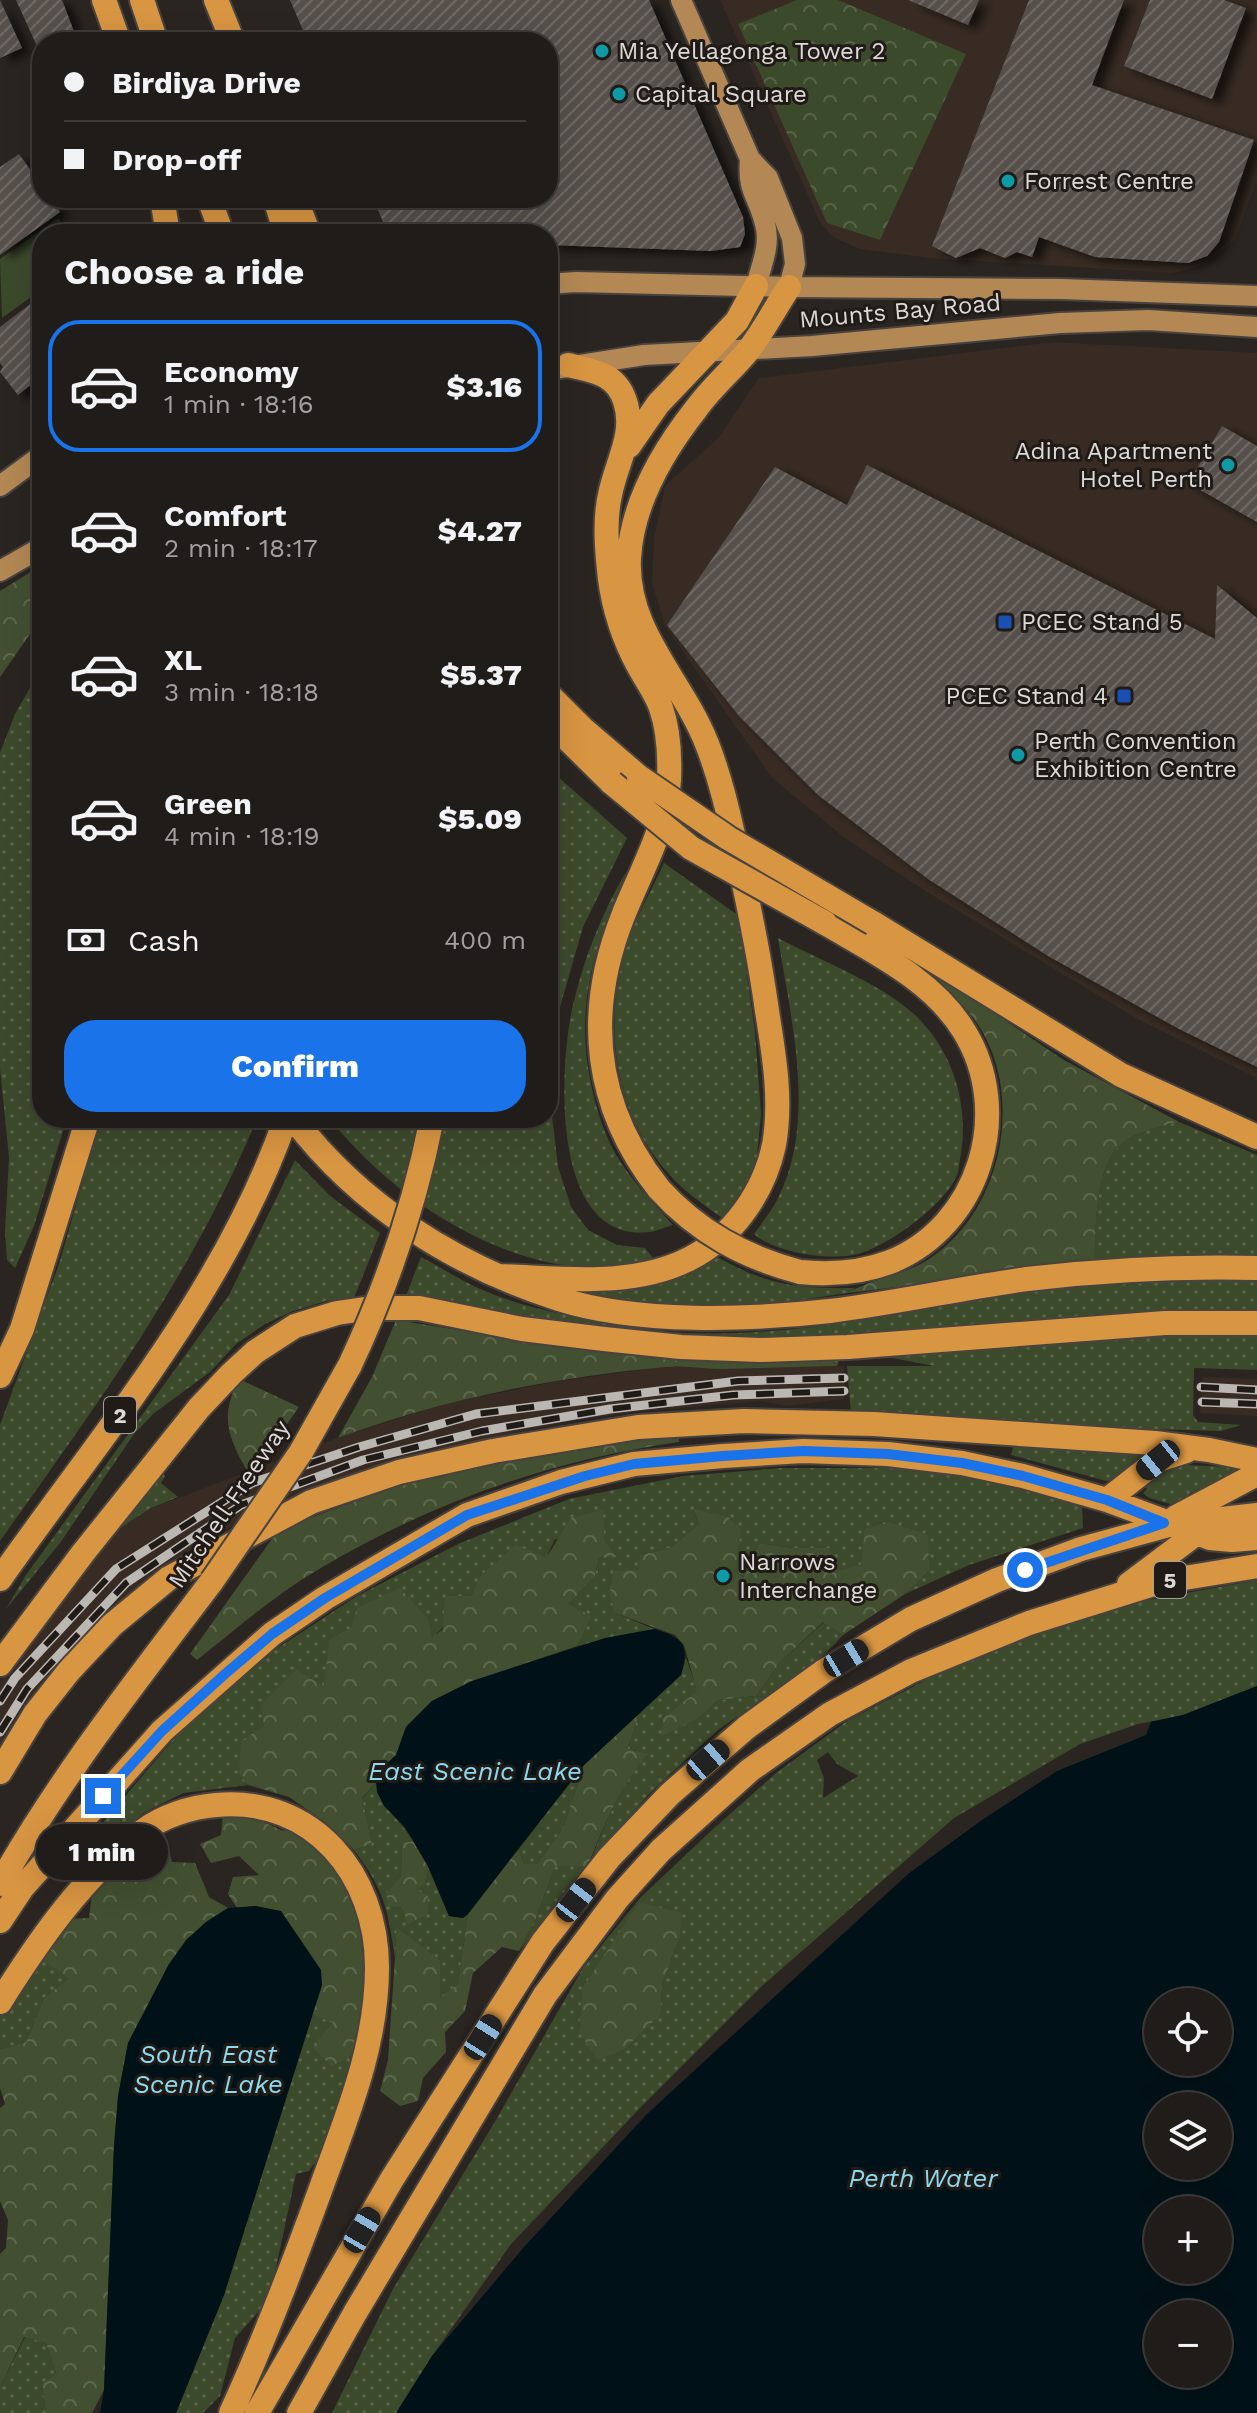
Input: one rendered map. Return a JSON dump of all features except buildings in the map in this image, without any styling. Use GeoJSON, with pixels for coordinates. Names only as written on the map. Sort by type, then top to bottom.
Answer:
{"type":"FeatureCollection","features":[{"type":"Feature","properties":{"kind":"highway"},"geometry":{"type":"LineString","coordinates":[[104,0],[115,32]]}},
{"type":"Feature","properties":{"kind":"highway"},"geometry":{"type":"LineString","coordinates":[[142,0],[153,32]]}},
{"type":"Feature","properties":{"kind":"highway"},"geometry":{"type":"LineString","coordinates":[[215,0],[224,32]]}},
{"type":"Feature","properties":{"kind":"highway"},"geometry":{"type":"LineString","coordinates":[[215,0],[229,32]]}},
{"type":"Feature","properties":{"kind":"highway"},"geometry":{"type":"LineString","coordinates":[[622,459],[658,404],[710,352],[743,312],[756,286]]}},
{"type":"Feature","properties":{"kind":"highway"},"geometry":{"type":"LineString","coordinates":[[500,1276],[611,1279],[673,1267],[725,1233],[752,1200],[769,1164],[777,1124],[777,1076],[759,950],[722,787],[693,714],[652,648],[632,600],[629,558],[643,497],[661,461],[697,407],[749,349],[789,287]]}},
{"type":"Feature","properties":{"kind":"highway"},"geometry":{"type":"LineString","coordinates":[[558,368],[606,374],[621,391],[628,413],[629,424],[622,459],[609,496],[610,580],[626,640],[660,705],[670,756],[663,819],[651,856],[623,915],[604,975],[600,1001],[600,1052],[613,1109],[622,1132],[635,1156],[677,1209],[711,1235],[752,1257],[800,1272],[846,1273],[868,1269],[906,1254],[928,1240],[957,1211],[978,1172],[984,1149],[988,1110],[986,1087],[978,1061],[955,1017],[868,934],[825,923],[707,834],[625,776],[558,727]]}},
{"type":"Feature","properties":{"kind":"highway"},"geometry":{"type":"LineString","coordinates":[[558,705],[625,776],[728,838],[868,934],[1121,1075],[1257,1137]]}},
{"type":"Feature","properties":{"kind":"highway"},"geometry":{"type":"LineString","coordinates":[[0,1376],[22,1329],[85,1128]]}},
{"type":"Feature","properties":{"kind":"highway","name":"2"},"geometry":{"type":"LineString","coordinates":[[0,1579],[147,1379],[190,1314],[229,1244],[282,1128]]}},
{"type":"Feature","properties":{"kind":"highway"},"geometry":{"type":"LineString","coordinates":[[301,1128],[326,1160],[367,1196],[411,1229],[454,1254],[500,1276],[561,1299],[636,1314],[734,1318],[831,1311],[1026,1280],[1114,1270],[1194,1266],[1257,1268]]}},
{"type":"Feature","properties":{"kind":"highway","name":"Mitchell Freeway"},"geometry":{"type":"LineString","coordinates":[[0,1884],[17,1854],[120,1705],[212,1581],[301,1452],[350,1365],[398,1253],[416,1194],[430,1128]]}},
{"type":"Feature","properties":{"kind":"highway"},"geometry":{"type":"LineString","coordinates":[[0,1664],[83,1553],[199,1408],[231,1374],[255,1352],[295,1326],[337,1313],[371,1308],[419,1308],[522,1329],[591,1338],[681,1347],[760,1350],[848,1347],[1150,1324],[1257,1323]]}},
{"type":"Feature","properties":{"kind":"highway"},"geometry":{"type":"LineString","coordinates":[[0,1772],[35,1714],[69,1671],[112,1625],[169,1578],[311,1502],[399,1472],[493,1451],[638,1427],[744,1421],[874,1424],[1155,1443],[1257,1460]]}},
{"type":"Feature","properties":{"kind":"highway"},"geometry":{"type":"LineString","coordinates":[[1107,1500],[1158,1460],[1181,1452],[1209,1450]]}},
{"type":"Feature","properties":{"kind":"highway"},"geometry":{"type":"LineString","coordinates":[[0,1921],[22,1888],[162,1731],[272,1634],[325,1598],[467,1515],[561,1482],[634,1464],[803,1451],[888,1454],[962,1463],[1023,1476],[1107,1500],[1193,1534],[1232,1540],[1257,1538]]}},
{"type":"Feature","properties":{"kind":"highway"},"geometry":{"type":"LineString","coordinates":[[1166,1524],[1257,1474]]}},
{"type":"Feature","properties":{"kind":"highway"},"geometry":{"type":"LineString","coordinates":[[1087,1607],[1140,1576],[1193,1534],[1257,1501]]}},
{"type":"Feature","properties":{"kind":"highway","name":"5"},"geometry":{"type":"LineString","coordinates":[[257,2413],[392,2179],[543,1942],[609,1858],[670,1794],[747,1727],[785,1699],[824,1671],[911,1619],[1011,1575],[1081,1549],[1166,1524],[1257,1515]]}},
{"type":"Feature","properties":{"kind":"highway","name":"5"},"geometry":{"type":"LineString","coordinates":[[299,2413],[355,2313],[545,1995],[617,1899],[661,1850],[750,1770],[830,1714],[911,1671],[1029,1623],[1160,1582],[1257,1566]]}},
{"type":"Feature","properties":{"kind":"highway"},"geometry":{"type":"LineString","coordinates":[[0,2002],[22,1967],[86,1884],[145,1829],[200,1806],[255,1805],[280,1812],[321,1835],[358,1879],[376,1940],[377,1968],[374,2022],[362,2078],[268,2333],[231,2413]]}},
{"type":"Feature","properties":{"kind":"main road"},"geometry":{"type":"LineString","coordinates":[[681,0],[750,159],[768,178],[792,238],[795,264],[789,287]]}},
{"type":"Feature","properties":{"kind":"main road"},"geometry":{"type":"LineString","coordinates":[[750,159],[748,181],[766,226],[767,243],[756,286]]}},
{"type":"Feature","properties":{"kind":"main road","name":"Mounts Bay Road"},"geometry":{"type":"LineString","coordinates":[[558,283],[1257,294]]}},
{"type":"Feature","properties":{"kind":"main road"},"geometry":{"type":"LineString","coordinates":[[1252,326],[1257,294]]}},
{"type":"Feature","properties":{"kind":"main road","name":"Mounts Bay Road"},"geometry":{"type":"LineString","coordinates":[[558,368],[644,355],[1060,323],[1148,320],[1252,326]]}},
{"type":"Feature","properties":{"kind":"main road"},"geometry":{"type":"LineString","coordinates":[[0,486],[32,462]]}},
{"type":"Feature","properties":{"kind":"main road"},"geometry":{"type":"LineString","coordinates":[[0,571],[32,553]]}},
{"type":"Feature","properties":{"kind":"shaded area"},"geometry":{"type":"Polygon","coordinates":[[[720,0],[1257,0],[1257,180],[1235,240],[1199,266],[1172,273],[930,258],[860,249],[833,237],[820,222],[720,0]]]}},
{"type":"Feature","properties":{"kind":"shaded area","name":"Perth Convention Exhibition Centre"},"geometry":{"type":"Polygon","coordinates":[[[1053,342],[1257,353],[1257,1078],[1136,1018],[927,892],[845,838],[772,778],[665,626],[652,583],[654,539],[665,486],[719,437],[759,378],[1053,342]]]}},
{"type":"Feature","properties":{"kind":"shaded area"},"geometry":{"type":"Polygon","coordinates":[[[669,1366],[718,1369],[844,1366],[844,1399],[787,1406],[763,1401],[642,1411],[571,1421],[427,1451],[310,1490],[210,1537],[117,1603],[42,1684],[0,1745],[0,1682],[59,1598],[116,1531],[149,1509],[337,1438],[444,1404],[553,1382],[669,1366]]]}},
{"type":"Feature","properties":{"kind":"shaded area"},"geometry":{"type":"Polygon","coordinates":[[[1203,1377],[1257,1379],[1257,1416],[1200,1413],[1203,1377]]]}},
{"type":"Feature","properties":{"kind":"green space"},"geometry":{"type":"Polygon","coordinates":[[[797,0],[838,0],[966,54],[880,240],[827,223],[738,24],[797,0]]]}},
{"type":"Feature","properties":{"kind":"green space"},"geometry":{"type":"Polygon","coordinates":[[[32,236],[32,296],[2,318],[0,259],[32,236]]]}},
{"type":"Feature","properties":{"kind":"green space"},"geometry":{"type":"Polygon","coordinates":[[[32,571],[32,631],[0,677],[0,591],[32,571]]]}},
{"type":"Feature","properties":{"kind":"green space"},"geometry":{"type":"Polygon","coordinates":[[[32,684],[32,1128],[64,1128],[34,1226],[15,1268],[7,1260],[5,1232],[9,1157],[0,1068],[0,753],[15,714],[32,684]]]}},
{"type":"Feature","properties":{"kind":"green space"},"geometry":{"type":"Polygon","coordinates":[[[558,777],[627,838],[583,927],[558,1014],[558,777]]]}},
{"type":"Feature","properties":{"kind":"green space"},"geometry":{"type":"Polygon","coordinates":[[[664,863],[739,916],[755,1032],[761,1114],[756,1166],[725,1220],[681,1186],[649,1149],[624,1095],[618,1066],[615,1006],[619,976],[630,936],[664,863]]]}},
{"type":"Feature","properties":{"kind":"green space"},"geometry":{"type":"Polygon","coordinates":[[[627,870],[606,923],[591,974],[585,1027],[586,1055],[595,1102],[611,1145],[635,1182],[673,1225],[650,1232],[617,1228],[593,1210],[578,1181],[568,1146],[565,1106],[568,1032],[577,987],[595,936],[627,870]]]}},
{"type":"Feature","properties":{"kind":"green space"},"geometry":{"type":"Polygon","coordinates":[[[778,938],[867,982],[901,1003],[929,1030],[956,1081],[963,1139],[959,1168],[950,1188],[928,1212],[899,1234],[858,1254],[804,1254],[776,1246],[754,1234],[778,1198],[790,1168],[799,1104],[794,1036],[778,938]]]}},
{"type":"Feature","properties":{"kind":"green space"},"geometry":{"type":"Polygon","coordinates":[[[929,969],[1062,1059],[1179,1122],[1130,1138],[1117,1148],[1110,1159],[1100,1187],[1095,1263],[848,1293],[917,1266],[952,1241],[973,1215],[988,1185],[998,1152],[1003,1119],[1001,1085],[992,1053],[977,1023],[929,969]]]}},
{"type":"Feature","properties":{"kind":"green space"},"geometry":{"type":"Polygon","coordinates":[[[1179,1122],[1257,1155],[1257,1259],[1095,1263],[1100,1187],[1110,1159],[1117,1148],[1130,1138],[1179,1122]]]}},
{"type":"Feature","properties":{"kind":"green space"},"geometry":{"type":"Polygon","coordinates":[[[98,1128],[253,1128],[204,1230],[141,1337],[0,1541],[0,1425],[59,1264],[98,1128]]]}},
{"type":"Feature","properties":{"kind":"green space"},"geometry":{"type":"Polygon","coordinates":[[[337,1128],[553,1128],[558,1167],[571,1207],[588,1230],[617,1245],[645,1248],[657,1263],[573,1266],[514,1253],[426,1208],[350,1143],[337,1128]]]}},
{"type":"Feature","properties":{"kind":"green space"},"geometry":{"type":"Polygon","coordinates":[[[295,1160],[330,1196],[380,1233],[354,1298],[326,1301],[265,1324],[236,1344],[210,1372],[153,1414],[134,1434],[60,1543],[6,1609],[26,1575],[229,1295],[295,1160]]]}},
{"type":"Feature","properties":{"kind":"green space"},"geometry":{"type":"Polygon","coordinates":[[[714,1255],[749,1273],[782,1283],[855,1288],[848,1293],[801,1300],[706,1309],[647,1306],[568,1290],[714,1255]]]}},
{"type":"Feature","properties":{"kind":"green space"},"geometry":{"type":"Polygon","coordinates":[[[421,1257],[477,1287],[517,1303],[608,1323],[668,1332],[719,1334],[821,1326],[1076,1285],[1166,1279],[1257,1279],[1257,1316],[847,1341],[665,1337],[500,1315],[466,1305],[406,1296],[421,1257]]]}},
{"type":"Feature","properties":{"kind":"green space"},"geometry":{"type":"Polygon","coordinates":[[[396,1320],[552,1345],[633,1353],[840,1358],[837,1366],[673,1367],[583,1377],[458,1401],[338,1438],[372,1377],[396,1320]]]}},
{"type":"Feature","properties":{"kind":"green space"},"geometry":{"type":"Polygon","coordinates":[[[1257,1332],[1257,1370],[1194,1368],[1193,1415],[1198,1422],[1241,1425],[1221,1431],[851,1413],[847,1366],[934,1366],[888,1357],[1158,1333],[1257,1332]]]}},
{"type":"Feature","properties":{"kind":"green space"},"geometry":{"type":"Polygon","coordinates":[[[239,1379],[299,1407],[255,1469],[247,1471],[228,1425],[229,1404],[239,1379]]]}},
{"type":"Feature","properties":{"kind":"green space"},"geometry":{"type":"Polygon","coordinates":[[[678,1431],[679,1442],[584,1460],[538,1473],[404,1524],[303,1579],[197,1660],[190,1654],[279,1529],[351,1503],[350,1494],[486,1458],[678,1431]]]}},
{"type":"Feature","properties":{"kind":"green space"},"geometry":{"type":"Polygon","coordinates":[[[1014,1443],[1155,1451],[1117,1480],[1106,1481],[1011,1455],[1014,1443]]]}},
{"type":"Feature","properties":{"kind":"green space"},"geometry":{"type":"Polygon","coordinates":[[[1186,1465],[1248,1468],[1174,1505],[1149,1498],[1143,1493],[1147,1489],[1143,1485],[1167,1470],[1186,1465]]]}},
{"type":"Feature","properties":{"kind":"green space"},"geometry":{"type":"Polygon","coordinates":[[[782,1468],[918,1468],[986,1475],[1091,1505],[1082,1507],[1083,1528],[969,1565],[905,1594],[929,1571],[861,1565],[832,1573],[830,1548],[793,1548],[759,1543],[744,1578],[735,1571],[693,1510],[699,1524],[670,1548],[640,1555],[640,1570],[615,1613],[654,1629],[577,1646],[590,1616],[569,1604],[595,1576],[599,1558],[616,1556],[555,1539],[546,1558],[481,1575],[471,1596],[432,1639],[352,1627],[327,1665],[324,1687],[264,1726],[239,1774],[248,1785],[183,1793],[145,1812],[86,1863],[87,1841],[183,1728],[276,1649],[357,1596],[458,1544],[569,1499],[683,1476],[782,1468]]]}},
{"type":"Feature","properties":{"kind":"green space"},"geometry":{"type":"Polygon","coordinates":[[[158,1469],[165,1476],[161,1483],[178,1497],[149,1509],[116,1531],[59,1598],[158,1469]]]}},
{"type":"Feature","properties":{"kind":"green space"},"geometry":{"type":"Polygon","coordinates":[[[693,1509],[728,1517],[741,1530],[735,1571],[744,1578],[759,1543],[793,1548],[830,1548],[833,1572],[861,1565],[865,1529],[888,1522],[928,1535],[929,1571],[905,1594],[843,1635],[823,1622],[780,1662],[756,1696],[718,1700],[699,1718],[661,1736],[663,1718],[697,1691],[684,1645],[675,1635],[615,1613],[610,1595],[613,1571],[639,1570],[640,1555],[670,1548],[699,1524],[693,1509]]]}},
{"type":"Feature","properties":{"kind":"green space"},"geometry":{"type":"Polygon","coordinates":[[[603,1510],[604,1541],[617,1557],[599,1558],[595,1576],[569,1604],[591,1616],[577,1646],[472,1681],[432,1701],[406,1727],[396,1755],[379,1771],[376,1782],[362,1798],[372,1844],[354,1850],[325,1822],[289,1797],[248,1785],[239,1774],[241,1741],[264,1726],[261,1705],[296,1670],[324,1686],[329,1640],[352,1627],[357,1608],[400,1588],[428,1619],[432,1638],[443,1629],[445,1596],[471,1596],[481,1575],[516,1545],[546,1558],[571,1518],[603,1510]]]}},
{"type":"Feature","properties":{"kind":"green space"},"geometry":{"type":"Polygon","coordinates":[[[1257,1580],[1257,1686],[1183,1715],[1138,1724],[1080,1744],[954,1818],[762,1986],[511,2244],[396,2413],[332,2413],[393,2289],[493,2125],[583,1968],[641,1897],[776,1773],[847,1721],[943,1671],[1031,1633],[1122,1605],[1257,1580]],[[828,1752],[817,1760],[824,1778],[823,1798],[858,1776],[837,1764],[828,1752]],[[640,1902],[582,1990],[579,2032],[661,2014],[661,1988],[679,1938],[640,1902]]]}},
{"type":"Feature","properties":{"kind":"green space"},"geometry":{"type":"Polygon","coordinates":[[[824,1622],[843,1635],[818,1662],[719,1729],[648,1795],[519,1951],[536,1918],[555,1866],[589,1866],[614,1807],[647,1753],[627,1749],[640,1712],[681,1675],[686,1658],[698,1691],[663,1718],[699,1718],[718,1700],[756,1696],[780,1662],[824,1622]]]}},
{"type":"Feature","properties":{"kind":"green space"},"geometry":{"type":"Polygon","coordinates":[[[640,1712],[627,1749],[648,1753],[614,1807],[588,1866],[555,1866],[536,1918],[519,1951],[502,1947],[473,1973],[465,2011],[445,2032],[446,2052],[423,2078],[418,2101],[400,2106],[380,2091],[388,2060],[397,1928],[440,1960],[440,1998],[458,1984],[468,1914],[518,1848],[524,1864],[537,1864],[563,1828],[584,1765],[640,1712]]]}},
{"type":"Feature","properties":{"kind":"green space"},"geometry":{"type":"Polygon","coordinates":[[[584,1765],[563,1828],[537,1864],[524,1864],[518,1848],[584,1765]]]}},
{"type":"Feature","properties":{"kind":"green space"},"geometry":{"type":"Polygon","coordinates":[[[376,1782],[386,1806],[413,1841],[402,1843],[401,1876],[387,1891],[415,1889],[425,1884],[428,1867],[449,1916],[463,1918],[468,1914],[458,1984],[440,1999],[397,1929],[395,1957],[383,1900],[354,1850],[372,1844],[362,1799],[376,1782]]]}},
{"type":"Feature","properties":{"kind":"green space"},"geometry":{"type":"Polygon","coordinates":[[[223,1815],[255,1818],[281,1830],[301,1834],[333,1867],[356,1905],[364,1940],[367,2006],[359,2052],[331,2066],[312,2047],[333,2023],[312,2014],[322,1986],[256,1906],[237,1908],[228,1894],[233,1877],[259,1875],[239,1856],[211,1863],[200,1844],[221,1835],[223,1815]]]}},
{"type":"Feature","properties":{"kind":"green space"},"geometry":{"type":"Polygon","coordinates":[[[165,1835],[172,1862],[195,1863],[209,1897],[228,1908],[206,1922],[169,1964],[128,2043],[118,2096],[114,2146],[104,2390],[92,2413],[46,2413],[42,2384],[56,2373],[46,2343],[24,2337],[0,2387],[0,2254],[6,2248],[8,2220],[0,2201],[0,2108],[5,2104],[0,2088],[0,2049],[26,2042],[44,1998],[69,1978],[44,1961],[69,1919],[89,1918],[94,1879],[165,1835]]]}},
{"type":"Feature","properties":{"kind":"green space"},"geometry":{"type":"Polygon","coordinates":[[[413,1841],[428,1867],[425,1884],[416,1889],[428,1896],[428,1914],[408,1924],[402,1907],[387,1906],[387,1891],[401,1876],[402,1843],[413,1841]]]}},
{"type":"Feature","properties":{"kind":"green space"},"geometry":{"type":"Polygon","coordinates":[[[639,1902],[682,1913],[679,1938],[661,1988],[661,2014],[623,2050],[598,2060],[579,2032],[582,1989],[639,1902]]]}},
{"type":"Feature","properties":{"kind":"green space"},"geometry":{"type":"Polygon","coordinates":[[[69,1919],[69,1978],[44,1998],[26,2042],[0,2049],[0,2010],[69,1919]]]}},
{"type":"Feature","properties":{"kind":"green space"},"geometry":{"type":"Polygon","coordinates":[[[312,2014],[334,2022],[359,2052],[333,2137],[309,2171],[296,2174],[269,2300],[235,2338],[220,2396],[203,2413],[176,2413],[224,2295],[312,2014]]]}},
{"type":"Feature","properties":{"kind":"green space"},"geometry":{"type":"Polygon","coordinates":[[[25,2337],[46,2343],[56,2373],[42,2384],[46,2413],[0,2413],[0,2387],[25,2337]]]}},
{"type":"Feature","properties":{"kind":"water","name":"East Scenic Lake"},"geometry":{"type":"Polygon","coordinates":[[[654,1629],[682,1644],[685,1656],[681,1675],[584,1765],[468,1914],[463,1918],[449,1916],[428,1866],[405,1827],[384,1806],[377,1792],[379,1771],[396,1755],[406,1727],[432,1701],[472,1681],[605,1638],[654,1629]]]}},
{"type":"Feature","properties":{"kind":"water","name":"Perth Water"},"geometry":{"type":"Polygon","coordinates":[[[1257,1686],[1257,2413],[396,2413],[432,2356],[524,2247],[647,2114],[908,1874],[1057,1771],[1146,1735],[1151,1722],[1183,1715],[1257,1686]]]}},
{"type":"Feature","properties":{"kind":"water","name":"South East Scenic Lake"},"geometry":{"type":"Polygon","coordinates":[[[256,1906],[281,1911],[321,1970],[322,1985],[224,2295],[176,2413],[100,2413],[104,2390],[114,2146],[118,2096],[128,2043],[169,1964],[186,1940],[228,1908],[256,1906]]]}},
{"type":"Feature","properties":{"kind":"railway"},"geometry":{"type":"LineString","coordinates":[[0,1701],[15,1678],[116,1569],[252,1483],[359,1447],[476,1414],[738,1381],[844,1378]]}},
{"type":"Feature","properties":{"kind":"railway"},"geometry":{"type":"LineString","coordinates":[[1201,1387],[1257,1390]]}},
{"type":"Feature","properties":{"kind":"railway"},"geometry":{"type":"LineString","coordinates":[[0,1732],[27,1689],[126,1583],[241,1505],[363,1460],[482,1431],[610,1409],[733,1395],[844,1391]]}},
{"type":"Feature","properties":{"kind":"railway"},"geometry":{"type":"LineString","coordinates":[[1202,1402],[1257,1404]]}},
{"type":"Feature","properties":{"kind":"place","name":"Mia Yellagonga Tower 2"},"geometry":{"type":"Point","coordinates":[602,51]}},
{"type":"Feature","properties":{"kind":"place","name":"Capital Square"},"geometry":{"type":"Point","coordinates":[619,94]}},
{"type":"Feature","properties":{"kind":"place","name":"Forrest Centre"},"geometry":{"type":"Point","coordinates":[1008,181]}},
{"type":"Feature","properties":{"kind":"place","name":"Adina Apartment Hotel Perth"},"geometry":{"type":"Point","coordinates":[1228,465]}},
{"type":"Feature","properties":{"kind":"place","name":"PCEC Stand 5"},"geometry":{"type":"Point","coordinates":[1005,622]}},
{"type":"Feature","properties":{"kind":"place","name":"PCEC Stand 4"},"geometry":{"type":"Point","coordinates":[1124,696]}},
{"type":"Feature","properties":{"kind":"place","name":"Perth Convention Exhibition Centre"},"geometry":{"type":"Point","coordinates":[1018,755]}},
{"type":"Feature","properties":{"kind":"place","name":"Narrows Interchange"},"geometry":{"type":"Point","coordinates":[723,1576]}},
{"type":"Feature","properties":{"kind":"route"},"geometry":{"type":"LineString","coordinates":[[103,1796],[162,1731],[225,1674],[272,1634],[325,1598],[467,1515],[561,1482],[634,1464],[803,1451],[888,1454],[962,1463],[1023,1476],[1107,1500],[1164,1523],[1025,1570]]}}]}
